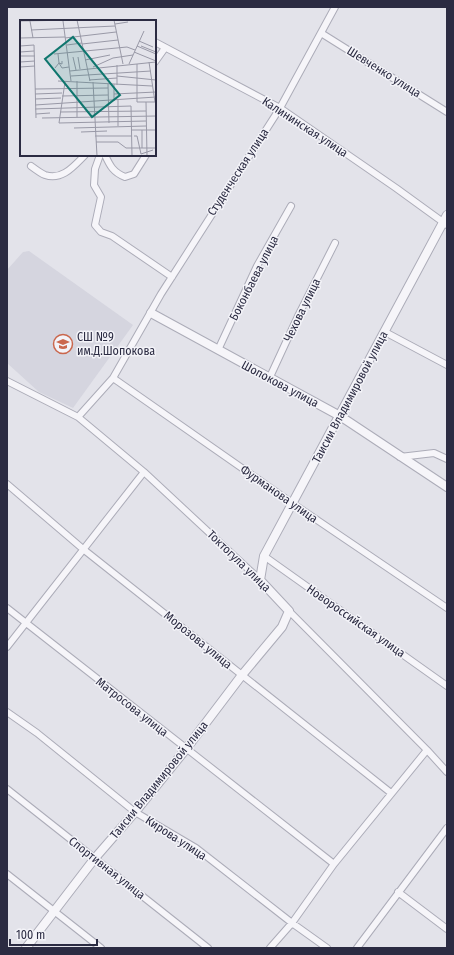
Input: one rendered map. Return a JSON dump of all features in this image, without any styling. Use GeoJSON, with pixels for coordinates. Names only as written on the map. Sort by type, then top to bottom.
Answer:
{"type":"FeatureCollection","features":[{"type":"Feature","properties":{"kind":"street","name":"Студенческая улица"},"geometry":{"type":"LineString","coordinates":[[151,313],[161,294],[280,108],[335,7]]}},
{"type":"Feature","properties":{"kind":"street","name":"Шевченко улица"},"geometry":{"type":"LineString","coordinates":[[321,33],[447,112]]}},
{"type":"Feature","properties":{"kind":"street","name":"Калининская улица"},"geometry":{"type":"LineString","coordinates":[[156,43],[280,108],[446,221]]}},
{"type":"Feature","properties":{"kind":"street"},"geometry":{"type":"LineString","coordinates":[[156,61],[165,48]]}},
{"type":"Feature","properties":{"kind":"street"},"geometry":{"type":"LineString","coordinates":[[31,166],[45,175],[56,176],[70,170],[84,156]]}},
{"type":"Feature","properties":{"kind":"street"},"geometry":{"type":"LineString","coordinates":[[100,156],[95,169],[94,185],[101,197],[95,225],[101,232],[112,236],[172,277]]}},
{"type":"Feature","properties":{"kind":"street"},"geometry":{"type":"LineString","coordinates":[[105,156],[116,173],[125,177],[134,174],[145,156]]}},
{"type":"Feature","properties":{"kind":"street","name":"Боконбаева улица"},"geometry":{"type":"LineString","coordinates":[[218,350],[257,266],[291,206]]}},
{"type":"Feature","properties":{"kind":"street","name":"Таисии Владимировой улица"},"geometry":{"type":"LineString","coordinates":[[260,580],[264,556],[446,221]]}},
{"type":"Feature","properties":{"kind":"street","name":"Чехова улица"},"geometry":{"type":"LineString","coordinates":[[269,379],[299,314],[335,243]]}},
{"type":"Feature","properties":{"kind":"street"},"geometry":{"type":"LineString","coordinates":[[78,417],[113,378],[151,313]]}},
{"type":"Feature","properties":{"kind":"street","name":"Шопокова улица"},"geometry":{"type":"LineString","coordinates":[[151,313],[269,379],[340,416],[447,487]]}},
{"type":"Feature","properties":{"kind":"street"},"geometry":{"type":"LineString","coordinates":[[385,332],[447,364]]}},
{"type":"Feature","properties":{"kind":"street","name":"Фурманова улица"},"geometry":{"type":"LineString","coordinates":[[113,378],[292,503],[447,608]]}},
{"type":"Feature","properties":{"kind":"street","name":"Токтогула улица"},"geometry":{"type":"LineString","coordinates":[[9,384],[78,417],[144,472],[260,580],[447,772]]}},
{"type":"Feature","properties":{"kind":"street"},"geometry":{"type":"LineString","coordinates":[[400,457],[434,453],[447,459]]}},
{"type":"Feature","properties":{"kind":"street"},"geometry":{"type":"LineString","coordinates":[[7,647],[144,472]]}},
{"type":"Feature","properties":{"kind":"street","name":"Морозова улица"},"geometry":{"type":"LineString","coordinates":[[7,484],[83,549],[391,793]]}},
{"type":"Feature","properties":{"kind":"street","name":"Новороссийская улица"},"geometry":{"type":"LineString","coordinates":[[264,556],[447,686]]}},
{"type":"Feature","properties":{"kind":"street","name":"Матросова улица"},"geometry":{"type":"LineString","coordinates":[[7,608],[334,864]]}},
{"type":"Feature","properties":{"kind":"street","name":"Таисии Владимировой улица"},"geometry":{"type":"LineString","coordinates":[[26,948],[95,858],[135,812],[186,749],[242,675],[282,627],[289,611]]}},
{"type":"Feature","properties":{"kind":"street","name":"Кирова улица"},"geometry":{"type":"LineString","coordinates":[[7,712],[37,733],[135,812],[196,848],[292,923],[328,948]]}},
{"type":"Feature","properties":{"kind":"street"},"geometry":{"type":"LineString","coordinates":[[270,948],[292,923],[334,864],[427,750]]}},
{"type":"Feature","properties":{"kind":"street","name":"Спортивная улица"},"geometry":{"type":"LineString","coordinates":[[7,789],[208,948]]}},
{"type":"Feature","properties":{"kind":"street"},"geometry":{"type":"LineString","coordinates":[[357,948],[447,828]]}},
{"type":"Feature","properties":{"kind":"street"},"geometry":{"type":"LineString","coordinates":[[7,874],[101,948]]}},
{"type":"Feature","properties":{"kind":"street"},"geometry":{"type":"LineString","coordinates":[[398,892],[447,929]]}},
{"type":"Feature","properties":{"kind":"shaded area","name":"СШ №9 им.Д.Шопокова"},"geometry":{"type":"Polygon","coordinates":[[[29,251],[133,325],[73,408],[39,392],[7,363],[7,270],[23,252],[29,251]]]}},
{"type":"Feature","properties":{"kind":"place","name":"СШ №9 им.Д.Шопокова"},"geometry":{"type":"Point","coordinates":[63,344]}}]}
